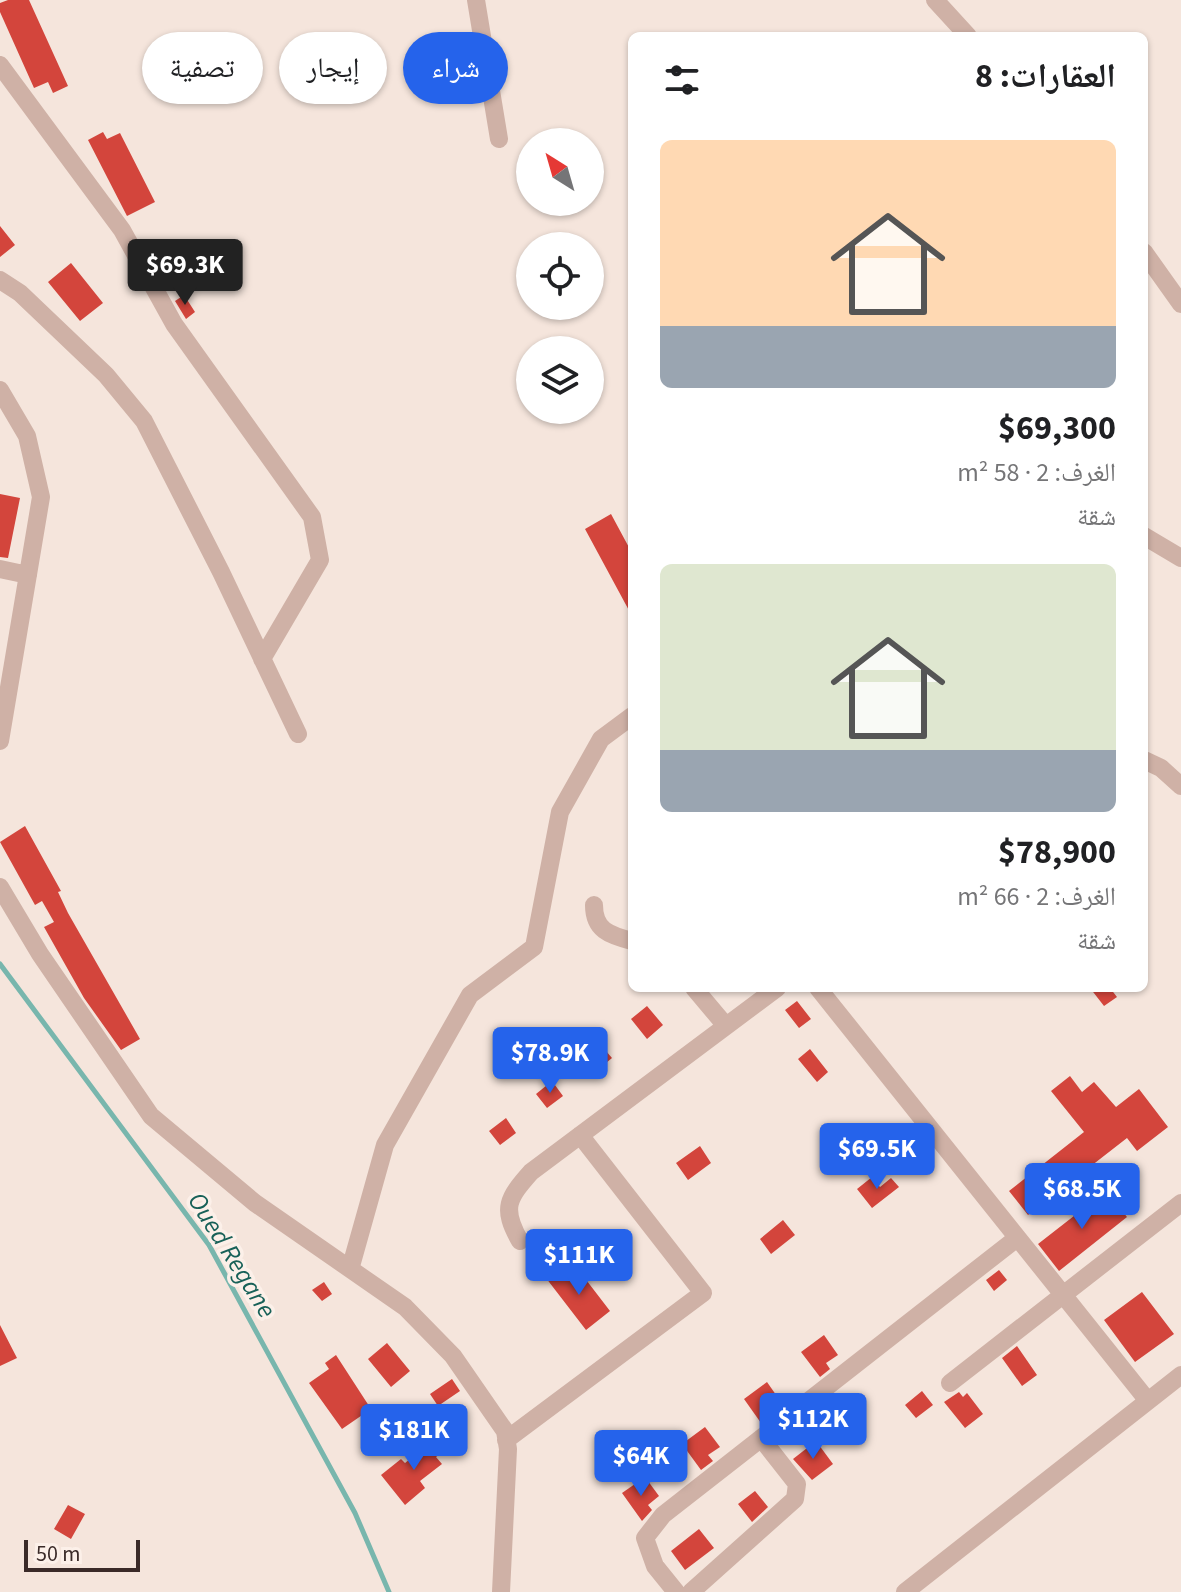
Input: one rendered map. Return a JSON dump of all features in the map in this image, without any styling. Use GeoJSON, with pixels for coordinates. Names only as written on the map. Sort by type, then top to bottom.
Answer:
{"type":"FeatureCollection","features":[{"type":"Feature","properties":{"kind":"lane"},"geometry":{"type":"LineString","coordinates":[[476,0],[499,139]]}},
{"type":"Feature","properties":{"kind":"lane"},"geometry":{"type":"LineString","coordinates":[[935,0],[964,32]]}},
{"type":"Feature","properties":{"kind":"lane"},"geometry":{"type":"LineString","coordinates":[[0,65],[122,230],[174,324],[312,517],[320,560],[262,659]]}},
{"type":"Feature","properties":{"kind":"lane"},"geometry":{"type":"LineString","coordinates":[[1148,258],[1181,304]]}},
{"type":"Feature","properties":{"kind":"lane"},"geometry":{"type":"LineString","coordinates":[[0,280],[20,293],[106,375],[144,421],[298,734]]}},
{"type":"Feature","properties":{"kind":"lane"},"geometry":{"type":"LineString","coordinates":[[0,390],[27,436],[41,497],[0,741]]}},
{"type":"Feature","properties":{"kind":"lane"},"geometry":{"type":"LineString","coordinates":[[1148,538],[1181,558]]}},
{"type":"Feature","properties":{"kind":"lane"},"geometry":{"type":"LineString","coordinates":[[0,569],[28,575]]}},
{"type":"Feature","properties":{"kind":"lane"},"geometry":{"type":"LineString","coordinates":[[351,1266],[385,1145],[470,995],[534,947],[560,812],[601,739],[628,719]]}},
{"type":"Feature","properties":{"kind":"lane"},"geometry":{"type":"LineString","coordinates":[[1148,762],[1161,768],[1181,786]]}},
{"type":"Feature","properties":{"kind":"lane"},"geometry":{"type":"LineString","coordinates":[[0,887],[40,954],[151,1116],[255,1203],[351,1266],[405,1307],[453,1356],[505,1431],[501,1592]]}},
{"type":"Feature","properties":{"kind":"lane"},"geometry":{"type":"LineString","coordinates":[[594,905],[594,919],[603,931],[628,940]]}},
{"type":"Feature","properties":{"kind":"lane"},"geometry":{"type":"LineString","coordinates":[[697,992],[726,1026]]}},
{"type":"Feature","properties":{"kind":"lane"},"geometry":{"type":"LineString","coordinates":[[520,1241],[508,1213],[510,1195],[531,1172],[772,992]]}},
{"type":"Feature","properties":{"kind":"lane"},"geometry":{"type":"LineString","coordinates":[[821,992],[1148,1401]]}},
{"type":"Feature","properties":{"kind":"lane"},"geometry":{"type":"LineString","coordinates":[[506,1440],[703,1293],[580,1135]]}},
{"type":"Feature","properties":{"kind":"lane"},"geometry":{"type":"LineString","coordinates":[[950,1383],[1181,1203]]}},
{"type":"Feature","properties":{"kind":"lane"},"geometry":{"type":"LineString","coordinates":[[676,1592],[655,1566],[645,1538],[663,1515],[1017,1238]]}},
{"type":"Feature","properties":{"kind":"lane"},"geometry":{"type":"LineString","coordinates":[[905,1592],[1181,1375]]}},
{"type":"Feature","properties":{"kind":"lane"},"geometry":{"type":"LineString","coordinates":[[691,1592],[795,1499],[797,1484],[761,1438]]}},
{"type":"Feature","properties":{"kind":"building"},"geometry":{"type":"Polygon","coordinates":[[[29,0],[68,86],[53,93],[48,82],[34,88],[0,12],[0,3],[29,0]]]}},
{"type":"Feature","properties":{"kind":"building"},"geometry":{"type":"Polygon","coordinates":[[[103,132],[107,139],[120,133],[155,202],[127,216],[88,140],[103,132]]]}},
{"type":"Feature","properties":{"kind":"building"},"geometry":{"type":"Polygon","coordinates":[[[0,226],[15,245],[0,257],[0,226]]]}},
{"type":"Feature","properties":{"kind":"building"},"geometry":{"type":"Polygon","coordinates":[[[71,263],[103,303],[80,321],[48,282],[71,263]]]}},
{"type":"Feature","properties":{"kind":"building"},"geometry":{"type":"Polygon","coordinates":[[[184,295],[195,312],[186,319],[175,301],[184,295]]]}},
{"type":"Feature","properties":{"kind":"building"},"geometry":{"type":"Polygon","coordinates":[[[0,494],[20,498],[8,558],[0,557],[0,494]]]}},
{"type":"Feature","properties":{"kind":"building"},"geometry":{"type":"Polygon","coordinates":[[[611,514],[628,546],[628,609],[585,529],[611,514]]]}},
{"type":"Feature","properties":{"kind":"building"},"geometry":{"type":"Polygon","coordinates":[[[25,826],[61,891],[58,892],[68,913],[140,1039],[121,1050],[84,998],[44,927],[54,922],[42,901],[35,905],[0,842],[25,826]]]}},
{"type":"Feature","properties":{"kind":"building"},"geometry":{"type":"Polygon","coordinates":[[[1093,992],[1113,992],[1117,997],[1104,1006],[1093,992]]]}},
{"type":"Feature","properties":{"kind":"building"},"geometry":{"type":"Polygon","coordinates":[[[797,1001],[811,1019],[799,1028],[785,1010],[797,1001]]]}},
{"type":"Feature","properties":{"kind":"building"},"geometry":{"type":"Polygon","coordinates":[[[647,1006],[663,1025],[647,1039],[631,1019],[647,1006]]]}},
{"type":"Feature","properties":{"kind":"building"},"geometry":{"type":"Polygon","coordinates":[[[600,1044],[612,1058],[595,1072],[584,1057],[600,1044]]]}},
{"type":"Feature","properties":{"kind":"building"},"geometry":{"type":"Polygon","coordinates":[[[810,1049],[828,1072],[817,1082],[798,1059],[810,1049]]]}},
{"type":"Feature","properties":{"kind":"building"},"geometry":{"type":"Polygon","coordinates":[[[1070,1076],[1082,1092],[1094,1082],[1116,1107],[1139,1089],[1168,1127],[1137,1151],[1127,1138],[1028,1215],[1009,1191],[1084,1132],[1051,1091],[1070,1076]]]}},
{"type":"Feature","properties":{"kind":"building"},"geometry":{"type":"Polygon","coordinates":[[[552,1081],[563,1096],[547,1108],[536,1094],[552,1081]]]}},
{"type":"Feature","properties":{"kind":"building"},"geometry":{"type":"Polygon","coordinates":[[[506,1118],[516,1133],[500,1145],[489,1131],[506,1118]]]}},
{"type":"Feature","properties":{"kind":"building"},"geometry":{"type":"Polygon","coordinates":[[[700,1146],[711,1163],[688,1180],[676,1163],[700,1146]]]}},
{"type":"Feature","properties":{"kind":"building"},"geometry":{"type":"Polygon","coordinates":[[[872,1177],[880,1187],[891,1178],[899,1187],[872,1208],[857,1189],[872,1177]]]}},
{"type":"Feature","properties":{"kind":"building"},"geometry":{"type":"Polygon","coordinates":[[[1106,1191],[1127,1217],[1059,1271],[1038,1244],[1106,1191]]]}},
{"type":"Feature","properties":{"kind":"building"},"geometry":{"type":"Polygon","coordinates":[[[783,1220],[795,1235],[771,1254],[760,1239],[783,1220]]]}},
{"type":"Feature","properties":{"kind":"building"},"geometry":{"type":"Polygon","coordinates":[[[559,1268],[566,1277],[577,1268],[610,1311],[586,1330],[546,1278],[559,1268]]]}},
{"type":"Feature","properties":{"kind":"building"},"geometry":{"type":"Polygon","coordinates":[[[999,1270],[1007,1280],[994,1291],[986,1280],[999,1270]]]}},
{"type":"Feature","properties":{"kind":"building"},"geometry":{"type":"Polygon","coordinates":[[[324,1282],[332,1294],[322,1301],[312,1290],[324,1282]]]}},
{"type":"Feature","properties":{"kind":"building"},"geometry":{"type":"Polygon","coordinates":[[[1142,1292],[1174,1334],[1135,1362],[1104,1320],[1142,1292]]]}},
{"type":"Feature","properties":{"kind":"building"},"geometry":{"type":"Polygon","coordinates":[[[0,1325],[17,1358],[0,1366],[0,1325]]]}},
{"type":"Feature","properties":{"kind":"building"},"geometry":{"type":"Polygon","coordinates":[[[824,1335],[838,1355],[826,1363],[830,1369],[820,1377],[801,1352],[824,1335]]]}},
{"type":"Feature","properties":{"kind":"building"},"geometry":{"type":"Polygon","coordinates":[[[387,1343],[410,1371],[391,1387],[368,1359],[387,1343]]]}},
{"type":"Feature","properties":{"kind":"building"},"geometry":{"type":"Polygon","coordinates":[[[1017,1346],[1037,1375],[1022,1386],[1002,1358],[1017,1346]]]}},
{"type":"Feature","properties":{"kind":"building"},"geometry":{"type":"Polygon","coordinates":[[[336,1355],[371,1409],[342,1429],[309,1383],[329,1369],[325,1363],[336,1355]]]}},
{"type":"Feature","properties":{"kind":"building"},"geometry":{"type":"Polygon","coordinates":[[[452,1379],[460,1391],[438,1406],[430,1394],[452,1379]]]}},
{"type":"Feature","properties":{"kind":"building"},"geometry":{"type":"Polygon","coordinates":[[[767,1382],[781,1402],[761,1423],[744,1399],[767,1382]]]}},
{"type":"Feature","properties":{"kind":"building"},"geometry":{"type":"Polygon","coordinates":[[[922,1391],[933,1405],[916,1418],[905,1405],[922,1391]]]}},
{"type":"Feature","properties":{"kind":"building"},"geometry":{"type":"Polygon","coordinates":[[[959,1392],[963,1397],[967,1393],[983,1414],[965,1428],[944,1402],[959,1392]]]}},
{"type":"Feature","properties":{"kind":"building"},"geometry":{"type":"Polygon","coordinates":[[[705,1427],[720,1447],[708,1455],[713,1461],[701,1470],[682,1444],[705,1427]]]}},
{"type":"Feature","properties":{"kind":"building"},"geometry":{"type":"Polygon","coordinates":[[[436,1438],[445,1450],[436,1457],[442,1464],[420,1481],[425,1488],[405,1505],[381,1475],[401,1459],[405,1463],[436,1438]]]}},
{"type":"Feature","properties":{"kind":"building"},"geometry":{"type":"Polygon","coordinates":[[[816,1441],[833,1464],[812,1480],[793,1459],[816,1441]]]}},
{"type":"Feature","properties":{"kind":"building"},"geometry":{"type":"Polygon","coordinates":[[[645,1477],[659,1496],[648,1505],[652,1510],[642,1521],[622,1493],[645,1477]]]}},
{"type":"Feature","properties":{"kind":"building"},"geometry":{"type":"Polygon","coordinates":[[[755,1491],[768,1507],[752,1522],[738,1504],[755,1491]]]}},
{"type":"Feature","properties":{"kind":"building"},"geometry":{"type":"Polygon","coordinates":[[[68,1505],[85,1514],[71,1539],[54,1529],[68,1505]]]}},
{"type":"Feature","properties":{"kind":"building"},"geometry":{"type":"Polygon","coordinates":[[[699,1529],[714,1548],[685,1570],[671,1551],[699,1529]]]}},
{"type":"Feature","properties":{"kind":"waterway","name":"Oued Regane"},"geometry":{"type":"LineString","coordinates":[[0,964],[209,1245],[355,1513],[389,1592]]}}]}
